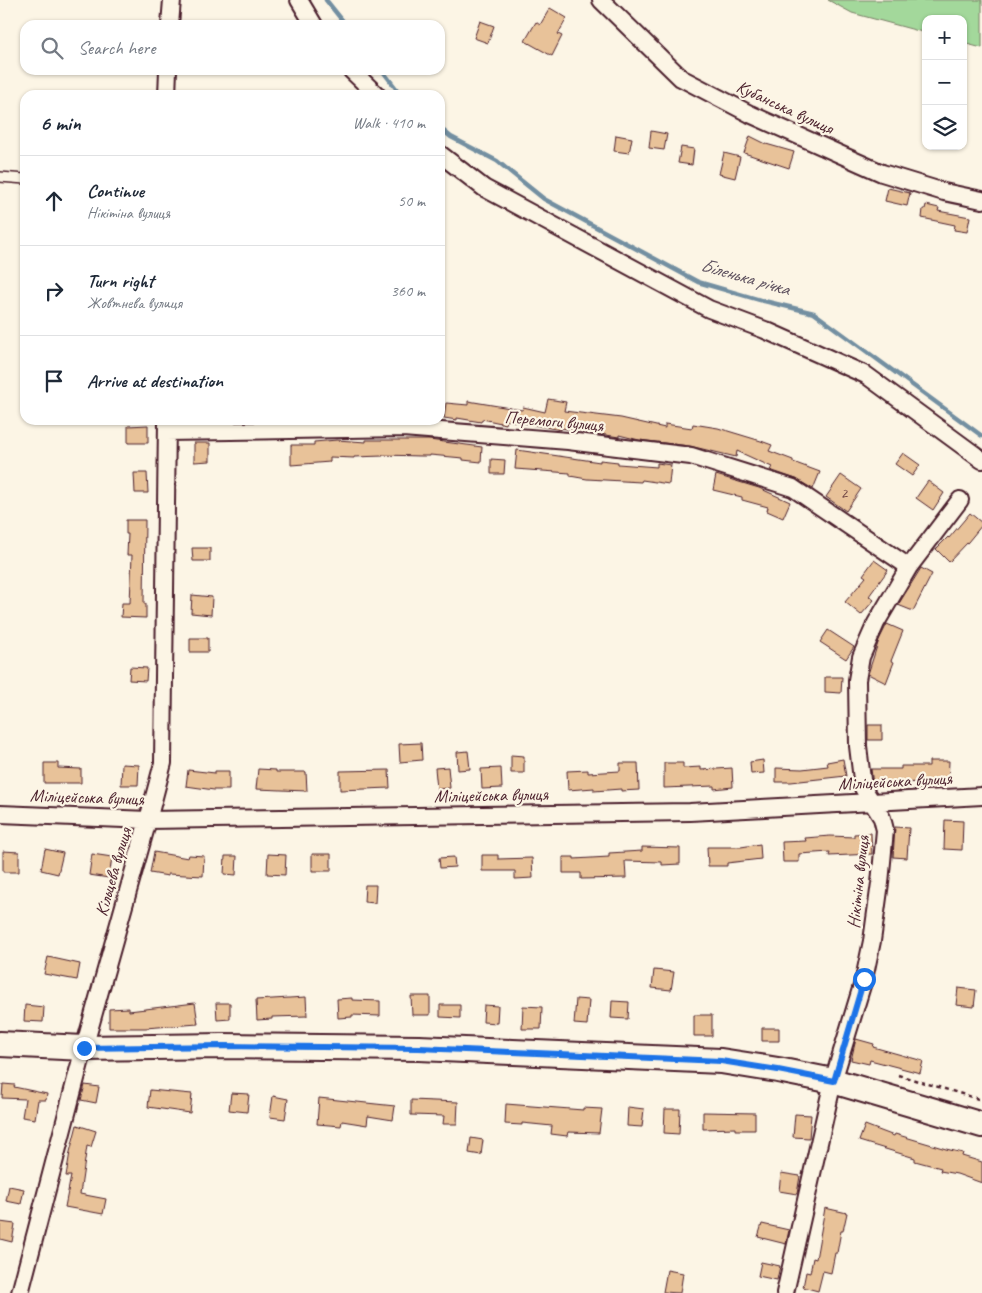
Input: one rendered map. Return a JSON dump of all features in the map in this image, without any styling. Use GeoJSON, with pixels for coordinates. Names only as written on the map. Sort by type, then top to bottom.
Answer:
{"type":"FeatureCollection","features":[{"type":"Feature","properties":{"kind":"main road"},"geometry":{"type":"LineString","coordinates":[[0,1044],[84,1048],[223,1046],[419,1048],[721,1061],[834,1081],[982,1125]]}},
{"type":"Feature","properties":{"kind":"street"},"geometry":{"type":"LineString","coordinates":[[170,20],[172,0]]}},
{"type":"Feature","properties":{"kind":"street"},"geometry":{"type":"LineString","coordinates":[[299,0],[311,20]]}},
{"type":"Feature","properties":{"kind":"street","name":"Кубанська вулиця"},"geometry":{"type":"LineString","coordinates":[[600,0],[681,78],[750,114],[882,173],[944,192],[982,200]]}},
{"type":"Feature","properties":{"kind":"street"},"geometry":{"type":"LineString","coordinates":[[167,90],[168,75]]}},
{"type":"Feature","properties":{"kind":"street"},"geometry":{"type":"LineString","coordinates":[[356,75],[372,90]]}},
{"type":"Feature","properties":{"kind":"street"},"geometry":{"type":"LineString","coordinates":[[445,158],[484,188],[710,309],[765,330],[866,375],[982,460]]}},
{"type":"Feature","properties":{"kind":"street","name":"Перемоги вулиця"},"geometry":{"type":"LineString","coordinates":[[167,426],[403,428],[568,442],[691,456],[793,488],[909,566]]}},
{"type":"Feature","properties":{"kind":"street","name":"Кільцева вулиця"},"geometry":{"type":"LineString","coordinates":[[20,1293],[84,1048],[163,763],[167,426]]}},
{"type":"Feature","properties":{"kind":"street","name":"Нікітіна вулиця"},"geometry":{"type":"LineString","coordinates":[[785,1293],[834,1081],[864,979],[872,941],[880,883],[885,830],[882,818],[863,788],[858,746],[857,680],[861,658],[876,623],[909,566],[960,500]]}},
{"type":"Feature","properties":{"kind":"street","name":"Міліцейська вулиця"},"geometry":{"type":"LineString","coordinates":[[0,814],[148,820],[690,812],[982,796]]}},
{"type":"Feature","properties":{"kind":"lane"},"geometry":{"type":"LineString","coordinates":[[0,176],[20,178]]}},
{"type":"Feature","properties":{"kind":"path"},"geometry":{"type":"LineString","coordinates":[[898,1075],[982,1100]]}},
{"type":"Feature","properties":{"kind":"green space"},"geometry":{"type":"Polygon","coordinates":[[[828,0],[982,0],[982,48],[967,44],[967,15],[922,15],[922,32],[852,13],[828,0]]]}},
{"type":"Feature","properties":{"kind":"building"},"geometry":{"type":"Polygon","coordinates":[[[550,8],[567,18],[558,34],[562,36],[552,56],[525,41],[536,22],[540,25],[550,8]]]}},
{"type":"Feature","properties":{"kind":"building"},"geometry":{"type":"Polygon","coordinates":[[[480,21],[494,26],[488,43],[474,38],[480,21]]]}},
{"type":"Feature","properties":{"kind":"building"},"geometry":{"type":"Polygon","coordinates":[[[651,131],[667,134],[664,150],[649,148],[651,131]]]}},
{"type":"Feature","properties":{"kind":"building"},"geometry":{"type":"Polygon","coordinates":[[[616,135],[632,138],[629,153],[614,151],[616,135]]]}},
{"type":"Feature","properties":{"kind":"building"},"geometry":{"type":"Polygon","coordinates":[[[750,136],[766,144],[794,152],[789,168],[744,153],[750,136]]]}},
{"type":"Feature","properties":{"kind":"building"},"geometry":{"type":"Polygon","coordinates":[[[681,147],[694,149],[692,165],[678,163],[681,147]]]}},
{"type":"Feature","properties":{"kind":"building"},"geometry":{"type":"Polygon","coordinates":[[[724,153],[740,157],[735,178],[719,174],[724,153]]]}},
{"type":"Feature","properties":{"kind":"building"},"geometry":{"type":"Polygon","coordinates":[[[888,188],[910,193],[907,206],[885,201],[888,188]]]}},
{"type":"Feature","properties":{"kind":"building"},"geometry":{"type":"Polygon","coordinates":[[[926,205],[939,208],[938,211],[970,217],[967,232],[954,230],[955,225],[922,218],[923,209],[925,209],[926,205]]]}},
{"type":"Feature","properties":{"kind":"building"},"geometry":{"type":"Polygon","coordinates":[[[548,399],[566,402],[564,411],[621,418],[665,428],[665,424],[692,428],[693,424],[718,428],[772,445],[769,451],[820,472],[813,489],[796,479],[770,470],[772,467],[737,451],[736,457],[690,446],[639,440],[619,435],[619,437],[561,428],[561,430],[507,420],[506,424],[482,419],[481,422],[445,418],[446,403],[468,405],[468,401],[522,410],[523,407],[545,412],[548,399]]]}},
{"type":"Feature","properties":{"kind":"building"},"geometry":{"type":"Polygon","coordinates":[[[148,425],[148,443],[128,443],[128,426],[148,425]]]}},
{"type":"Feature","properties":{"kind":"building"},"geometry":{"type":"Polygon","coordinates":[[[337,440],[366,442],[366,440],[429,440],[482,447],[481,462],[463,460],[463,458],[430,455],[383,455],[354,458],[330,457],[330,462],[291,465],[291,445],[314,445],[314,442],[337,440]]]}},
{"type":"Feature","properties":{"kind":"building"},"geometry":{"type":"Polygon","coordinates":[[[194,443],[210,443],[210,461],[194,462],[194,443]]]}},
{"type":"Feature","properties":{"kind":"building"},"geometry":{"type":"Polygon","coordinates":[[[517,450],[600,462],[600,460],[618,462],[618,464],[657,467],[657,463],[671,465],[669,484],[642,480],[641,482],[587,479],[570,476],[570,473],[515,469],[517,450]]]}},
{"type":"Feature","properties":{"kind":"building"},"geometry":{"type":"Polygon","coordinates":[[[903,453],[920,465],[912,476],[895,464],[903,453]]]}},
{"type":"Feature","properties":{"kind":"building"},"geometry":{"type":"Polygon","coordinates":[[[491,459],[505,460],[504,474],[491,474],[491,459]]]}},
{"type":"Feature","properties":{"kind":"building"},"geometry":{"type":"Polygon","coordinates":[[[134,473],[147,473],[148,493],[135,493],[134,473]]]}},
{"type":"Feature","properties":{"kind":"building"},"geometry":{"type":"Polygon","coordinates":[[[716,475],[759,488],[790,502],[783,518],[767,511],[768,507],[742,500],[742,497],[713,490],[716,475]]]}},
{"type":"Feature","properties":{"kind":"building"},"geometry":{"type":"Polygon","coordinates":[[[841,475],[861,489],[846,511],[826,497],[841,475]]]}},
{"type":"Feature","properties":{"kind":"building"},"geometry":{"type":"Polygon","coordinates":[[[928,481],[944,493],[933,510],[916,498],[928,481]]]}},
{"type":"Feature","properties":{"kind":"building"},"geometry":{"type":"Polygon","coordinates":[[[970,513],[982,525],[949,562],[936,549],[949,538],[970,513]]]}},
{"type":"Feature","properties":{"kind":"building"},"geometry":{"type":"Polygon","coordinates":[[[126,520],[145,520],[144,604],[146,604],[146,618],[121,617],[122,603],[130,603],[132,555],[127,555],[128,534],[126,534],[126,520]]]}},
{"type":"Feature","properties":{"kind":"building"},"geometry":{"type":"Polygon","coordinates":[[[192,548],[210,548],[210,561],[193,561],[192,548]]]}},
{"type":"Feature","properties":{"kind":"building"},"geometry":{"type":"Polygon","coordinates":[[[874,560],[888,570],[869,596],[874,600],[861,615],[845,602],[866,577],[863,575],[874,560]]]}},
{"type":"Feature","properties":{"kind":"building"},"geometry":{"type":"Polygon","coordinates":[[[921,568],[932,574],[913,611],[898,605],[921,568]]]}},
{"type":"Feature","properties":{"kind":"building"},"geometry":{"type":"Polygon","coordinates":[[[192,595],[212,597],[211,615],[191,613],[192,595]]]}},
{"type":"Feature","properties":{"kind":"building"},"geometry":{"type":"Polygon","coordinates":[[[887,624],[903,631],[891,661],[894,662],[886,683],[868,674],[879,640],[887,624]]]}},
{"type":"Feature","properties":{"kind":"building"},"geometry":{"type":"Polygon","coordinates":[[[828,630],[854,647],[846,659],[820,642],[828,630]]]}},
{"type":"Feature","properties":{"kind":"building"},"geometry":{"type":"Polygon","coordinates":[[[190,638],[208,638],[208,652],[190,652],[190,638]]]}},
{"type":"Feature","properties":{"kind":"building"},"geometry":{"type":"Polygon","coordinates":[[[130,667],[147,668],[146,681],[129,680],[130,667]]]}},
{"type":"Feature","properties":{"kind":"building"},"geometry":{"type":"Polygon","coordinates":[[[825,677],[842,677],[841,693],[825,692],[825,677]]]}},
{"type":"Feature","properties":{"kind":"building"},"geometry":{"type":"Polygon","coordinates":[[[868,725],[882,725],[882,740],[868,740],[868,725]]]}},
{"type":"Feature","properties":{"kind":"building"},"geometry":{"type":"Polygon","coordinates":[[[421,743],[422,760],[400,762],[399,744],[421,743]]]}},
{"type":"Feature","properties":{"kind":"building"},"geometry":{"type":"Polygon","coordinates":[[[468,751],[470,769],[458,770],[457,752],[468,751]]]}},
{"type":"Feature","properties":{"kind":"building"},"geometry":{"type":"Polygon","coordinates":[[[511,755],[524,756],[524,773],[511,773],[511,755]]]}},
{"type":"Feature","properties":{"kind":"building"},"geometry":{"type":"Polygon","coordinates":[[[843,759],[846,776],[776,782],[776,768],[802,769],[828,766],[827,762],[843,759]]]}},
{"type":"Feature","properties":{"kind":"building"},"geometry":{"type":"Polygon","coordinates":[[[763,760],[764,773],[751,774],[750,762],[763,760]]]}},
{"type":"Feature","properties":{"kind":"building"},"geometry":{"type":"Polygon","coordinates":[[[929,761],[949,761],[948,784],[929,784],[929,782],[888,783],[888,786],[873,785],[871,769],[901,769],[901,766],[929,766],[929,761]]]}},
{"type":"Feature","properties":{"kind":"building"},"geometry":{"type":"Polygon","coordinates":[[[44,763],[58,763],[58,768],[81,769],[81,783],[44,783],[44,763]]]}},
{"type":"Feature","properties":{"kind":"building"},"geometry":{"type":"Polygon","coordinates":[[[620,763],[638,763],[639,790],[594,791],[594,788],[568,790],[567,771],[588,770],[588,773],[620,771],[620,763]]]}},
{"type":"Feature","properties":{"kind":"building"},"geometry":{"type":"Polygon","coordinates":[[[664,763],[683,763],[683,768],[701,767],[701,770],[732,768],[733,787],[714,789],[714,786],[664,788],[664,763]]]}},
{"type":"Feature","properties":{"kind":"building"},"geometry":{"type":"Polygon","coordinates":[[[122,764],[139,765],[138,785],[121,785],[122,764]]]}},
{"type":"Feature","properties":{"kind":"building"},"geometry":{"type":"Polygon","coordinates":[[[448,767],[450,788],[437,789],[435,768],[448,767]]]}},
{"type":"Feature","properties":{"kind":"building"},"geometry":{"type":"Polygon","coordinates":[[[501,768],[502,788],[482,789],[481,769],[501,768]]]}},
{"type":"Feature","properties":{"kind":"building"},"geometry":{"type":"Polygon","coordinates":[[[258,769],[276,770],[276,772],[306,772],[307,791],[256,789],[258,769]]]}},
{"type":"Feature","properties":{"kind":"building"},"geometry":{"type":"Polygon","coordinates":[[[188,770],[215,773],[215,771],[229,771],[229,790],[186,786],[188,770]]]}},
{"type":"Feature","properties":{"kind":"building"},"geometry":{"type":"Polygon","coordinates":[[[389,770],[390,788],[340,790],[340,771],[389,770]]]}},
{"type":"Feature","properties":{"kind":"building"},"geometry":{"type":"Polygon","coordinates":[[[945,820],[963,821],[962,850],[944,849],[945,820]]]}},
{"type":"Feature","properties":{"kind":"building"},"geometry":{"type":"Polygon","coordinates":[[[895,827],[909,828],[907,858],[893,857],[895,827]]]}},
{"type":"Feature","properties":{"kind":"building"},"geometry":{"type":"Polygon","coordinates":[[[871,833],[872,854],[829,856],[830,852],[799,854],[799,862],[783,862],[782,842],[806,841],[805,838],[830,836],[854,837],[854,834],[871,833]]]}},
{"type":"Feature","properties":{"kind":"building"},"geometry":{"type":"Polygon","coordinates":[[[760,844],[761,859],[727,863],[727,866],[708,866],[707,847],[741,847],[760,844]]]}},
{"type":"Feature","properties":{"kind":"building"},"geometry":{"type":"Polygon","coordinates":[[[642,847],[680,848],[680,864],[662,865],[662,862],[625,861],[626,878],[581,879],[581,873],[563,873],[563,857],[574,857],[574,859],[609,857],[609,853],[642,851],[642,847]]]}},
{"type":"Feature","properties":{"kind":"building"},"geometry":{"type":"Polygon","coordinates":[[[45,849],[63,853],[58,874],[41,870],[45,849]]]}},
{"type":"Feature","properties":{"kind":"building"},"geometry":{"type":"Polygon","coordinates":[[[3,851],[19,852],[19,872],[3,872],[3,851]]]}},
{"type":"Feature","properties":{"kind":"building"},"geometry":{"type":"Polygon","coordinates":[[[154,852],[188,858],[189,855],[204,856],[203,876],[168,874],[168,876],[150,873],[154,852]]]}},
{"type":"Feature","properties":{"kind":"building"},"geometry":{"type":"Polygon","coordinates":[[[92,854],[112,857],[109,878],[89,875],[92,854]]]}},
{"type":"Feature","properties":{"kind":"building"},"geometry":{"type":"Polygon","coordinates":[[[268,854],[286,855],[285,875],[267,874],[268,854]]]}},
{"type":"Feature","properties":{"kind":"building"},"geometry":{"type":"Polygon","coordinates":[[[312,854],[331,854],[331,871],[312,871],[312,854]]]}},
{"type":"Feature","properties":{"kind":"building"},"geometry":{"type":"Polygon","coordinates":[[[482,855],[498,855],[498,859],[532,858],[533,878],[515,879],[515,871],[482,871],[482,855]]]}},
{"type":"Feature","properties":{"kind":"building"},"geometry":{"type":"Polygon","coordinates":[[[225,856],[237,856],[236,875],[224,874],[225,856]]]}},
{"type":"Feature","properties":{"kind":"building"},"geometry":{"type":"Polygon","coordinates":[[[454,857],[455,867],[440,868],[439,858],[454,857]]]}},
{"type":"Feature","properties":{"kind":"building"},"geometry":{"type":"Polygon","coordinates":[[[365,885],[376,885],[375,903],[364,902],[365,885]]]}},
{"type":"Feature","properties":{"kind":"building"},"geometry":{"type":"Polygon","coordinates":[[[48,957],[80,964],[77,980],[44,974],[48,957]]]}},
{"type":"Feature","properties":{"kind":"building"},"geometry":{"type":"Polygon","coordinates":[[[654,970],[674,972],[671,990],[652,988],[654,970]]]}},
{"type":"Feature","properties":{"kind":"building"},"geometry":{"type":"Polygon","coordinates":[[[958,988],[976,990],[974,1007],[956,1005],[958,988]]]}},
{"type":"Feature","properties":{"kind":"building"},"geometry":{"type":"Polygon","coordinates":[[[411,996],[430,996],[430,1015],[412,1015],[411,996]]]}},
{"type":"Feature","properties":{"kind":"building"},"geometry":{"type":"Polygon","coordinates":[[[306,997],[307,1016],[272,1017],[272,1019],[257,1020],[256,1000],[306,997]]]}},
{"type":"Feature","properties":{"kind":"building"},"geometry":{"type":"Polygon","coordinates":[[[352,998],[352,1000],[380,1001],[380,1016],[352,1015],[352,1017],[338,1018],[337,999],[352,998]]]}},
{"type":"Feature","properties":{"kind":"building"},"geometry":{"type":"Polygon","coordinates":[[[576,999],[589,1000],[587,1025],[574,1024],[576,999]]]}},
{"type":"Feature","properties":{"kind":"building"},"geometry":{"type":"Polygon","coordinates":[[[612,1001],[629,1002],[628,1019],[611,1018],[612,1001]]]}},
{"type":"Feature","properties":{"kind":"building"},"geometry":{"type":"Polygon","coordinates":[[[195,1003],[198,1024],[145,1028],[109,1028],[109,1009],[129,1008],[129,1011],[195,1003]]]}},
{"type":"Feature","properties":{"kind":"building"},"geometry":{"type":"Polygon","coordinates":[[[216,1003],[230,1003],[230,1019],[217,1020],[216,1003]]]}},
{"type":"Feature","properties":{"kind":"building"},"geometry":{"type":"Polygon","coordinates":[[[25,1005],[44,1007],[43,1022],[24,1021],[25,1005]]]}},
{"type":"Feature","properties":{"kind":"building"},"geometry":{"type":"Polygon","coordinates":[[[440,1005],[460,1005],[460,1018],[440,1017],[440,1005]]]}},
{"type":"Feature","properties":{"kind":"building"},"geometry":{"type":"Polygon","coordinates":[[[484,1005],[498,1006],[497,1023],[483,1022],[484,1005]]]}},
{"type":"Feature","properties":{"kind":"building"},"geometry":{"type":"Polygon","coordinates":[[[523,1006],[542,1007],[541,1029],[522,1029],[523,1006]]]}},
{"type":"Feature","properties":{"kind":"building"},"geometry":{"type":"Polygon","coordinates":[[[694,1015],[712,1015],[712,1036],[694,1036],[694,1015]]]}},
{"type":"Feature","properties":{"kind":"building"},"geometry":{"type":"Polygon","coordinates":[[[762,1028],[779,1028],[779,1041],[762,1041],[762,1028]]]}},
{"type":"Feature","properties":{"kind":"building"},"geometry":{"type":"Polygon","coordinates":[[[856,1039],[874,1044],[873,1047],[923,1061],[920,1073],[870,1060],[869,1064],[851,1060],[856,1039]]]}},
{"type":"Feature","properties":{"kind":"building"},"geometry":{"type":"Polygon","coordinates":[[[3,1084],[15,1085],[14,1087],[47,1094],[46,1100],[38,1100],[35,1119],[22,1117],[25,1099],[2,1098],[3,1084]]]}},
{"type":"Feature","properties":{"kind":"building"},"geometry":{"type":"Polygon","coordinates":[[[85,1085],[99,1087],[96,1103],[81,1100],[85,1085]]]}},
{"type":"Feature","properties":{"kind":"building"},"geometry":{"type":"Polygon","coordinates":[[[150,1090],[192,1094],[190,1113],[148,1107],[150,1090]]]}},
{"type":"Feature","properties":{"kind":"building"},"geometry":{"type":"Polygon","coordinates":[[[231,1093],[249,1094],[247,1112],[229,1110],[231,1093]]]}},
{"type":"Feature","properties":{"kind":"building"},"geometry":{"type":"Polygon","coordinates":[[[273,1096],[288,1099],[285,1119],[270,1117],[273,1096]]]}},
{"type":"Feature","properties":{"kind":"building"},"geometry":{"type":"Polygon","coordinates":[[[319,1098],[395,1106],[393,1120],[368,1116],[367,1125],[342,1121],[341,1126],[317,1124],[319,1098]]]}},
{"type":"Feature","properties":{"kind":"building"},"geometry":{"type":"Polygon","coordinates":[[[411,1100],[458,1102],[457,1124],[443,1124],[444,1116],[411,1115],[411,1100]]]}},
{"type":"Feature","properties":{"kind":"building"},"geometry":{"type":"Polygon","coordinates":[[[506,1104],[583,1110],[583,1108],[602,1109],[599,1133],[568,1132],[567,1136],[551,1134],[552,1126],[522,1123],[522,1125],[505,1124],[506,1104]]]}},
{"type":"Feature","properties":{"kind":"building"},"geometry":{"type":"Polygon","coordinates":[[[628,1107],[644,1109],[642,1127],[627,1126],[628,1107]]]}},
{"type":"Feature","properties":{"kind":"building"},"geometry":{"type":"Polygon","coordinates":[[[665,1109],[680,1109],[679,1134],[664,1133],[665,1109]]]}},
{"type":"Feature","properties":{"kind":"building"},"geometry":{"type":"Polygon","coordinates":[[[703,1112],[755,1113],[755,1130],[735,1130],[735,1128],[703,1129],[703,1112]]]}},
{"type":"Feature","properties":{"kind":"building"},"geometry":{"type":"Polygon","coordinates":[[[795,1114],[811,1115],[809,1138],[793,1137],[795,1114]]]}},
{"type":"Feature","properties":{"kind":"building"},"geometry":{"type":"Polygon","coordinates":[[[77,1125],[96,1131],[91,1147],[87,1146],[80,1194],[106,1199],[103,1214],[65,1207],[71,1176],[66,1176],[77,1125]]]}},
{"type":"Feature","properties":{"kind":"building"},"geometry":{"type":"Polygon","coordinates":[[[865,1125],[894,1136],[895,1134],[963,1153],[962,1156],[982,1162],[982,1183],[957,1174],[940,1171],[941,1168],[915,1161],[915,1158],[859,1141],[865,1125]]]}},
{"type":"Feature","properties":{"kind":"building"},"geometry":{"type":"Polygon","coordinates":[[[471,1138],[483,1140],[481,1155],[469,1153],[471,1138]]]}},
{"type":"Feature","properties":{"kind":"building"},"geometry":{"type":"Polygon","coordinates":[[[781,1173],[800,1176],[797,1194],[779,1191],[781,1173]]]}},
{"type":"Feature","properties":{"kind":"building"},"geometry":{"type":"Polygon","coordinates":[[[9,1186],[24,1189],[21,1204],[6,1201],[9,1186]]]}},
{"type":"Feature","properties":{"kind":"building"},"geometry":{"type":"Polygon","coordinates":[[[825,1208],[847,1213],[831,1273],[823,1271],[818,1291],[803,1287],[806,1272],[810,1273],[813,1258],[816,1259],[825,1208]]]}},
{"type":"Feature","properties":{"kind":"building"},"geometry":{"type":"Polygon","coordinates":[[[0,1222],[15,1224],[12,1242],[0,1239],[0,1222]]]}},
{"type":"Feature","properties":{"kind":"building"},"geometry":{"type":"Polygon","coordinates":[[[762,1224],[789,1230],[786,1244],[758,1237],[762,1224]]]}},
{"type":"Feature","properties":{"kind":"building"},"geometry":{"type":"Polygon","coordinates":[[[761,1262],[780,1266],[777,1280],[758,1276],[761,1262]]]}},
{"type":"Feature","properties":{"kind":"building"},"geometry":{"type":"Polygon","coordinates":[[[667,1270],[683,1273],[680,1293],[663,1292],[667,1270]]]}},
{"type":"Feature","properties":{"kind":"waterway","name":"Біленька річка"},"geometry":{"type":"LineString","coordinates":[[326,0],[342,20]]}},
{"type":"Feature","properties":{"kind":"waterway","name":"Біленька річка"},"geometry":{"type":"LineString","coordinates":[[386,75],[397,90]]}},
{"type":"Feature","properties":{"kind":"waterway","name":"Біленька річка"},"geometry":{"type":"LineString","coordinates":[[445,132],[497,161],[544,199],[698,282],[814,313],[982,436]]}},
{"type":"Feature","properties":{"kind":"route"},"geometry":{"type":"LineString","coordinates":[[84,1048],[223,1046],[419,1048],[721,1061],[834,1081],[864,979]]}}]}
